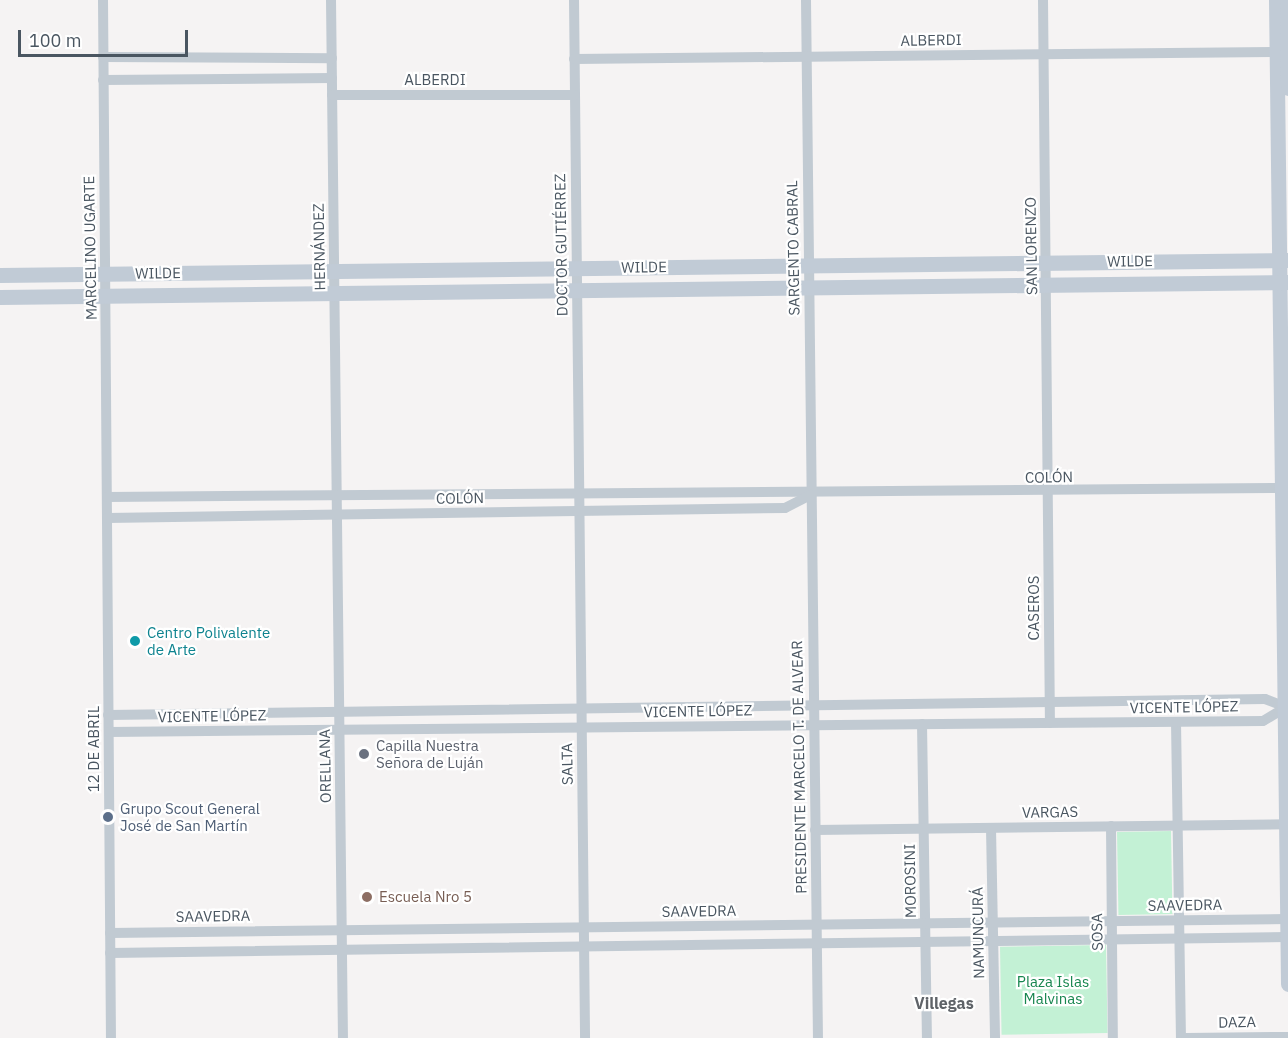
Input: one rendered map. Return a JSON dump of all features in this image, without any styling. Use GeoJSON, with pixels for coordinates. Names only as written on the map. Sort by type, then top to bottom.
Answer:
{"type":"FeatureCollection","features":[{"type":"Feature","properties":{"kind":"street","name":"MARCELINO UGARTE"},"geometry":{"type":"LineString","coordinates":[[103,0],[107,497]]}},
{"type":"Feature","properties":{"kind":"street","name":"HERNÁNDEZ"},"geometry":{"type":"LineString","coordinates":[[331,0],[337,494]]}},
{"type":"Feature","properties":{"kind":"street","name":"DOCTOR GUTIÉRREZ"},"geometry":{"type":"LineString","coordinates":[[573,0],[579,490]]}},
{"type":"Feature","properties":{"kind":"street","name":"SARGENTO CABRAL"},"geometry":{"type":"LineString","coordinates":[[806,0],[811,495]]}},
{"type":"Feature","properties":{"kind":"street","name":"SAN LORENZO"},"geometry":{"type":"LineString","coordinates":[[1043,0],[1048,492]]}},
{"type":"Feature","properties":{"kind":"street"},"geometry":{"type":"LineString","coordinates":[[1276,0],[1288,88]]}},
{"type":"Feature","properties":{"kind":"street"},"geometry":{"type":"LineString","coordinates":[[1287,0],[1282,52],[1288,984]]}},
{"type":"Feature","properties":{"kind":"street","name":"ALBERDI"},"geometry":{"type":"LineString","coordinates":[[574,59],[1282,52]]}},
{"type":"Feature","properties":{"kind":"street"},"geometry":{"type":"LineString","coordinates":[[103,57],[332,58]]}},
{"type":"Feature","properties":{"kind":"street"},"geometry":{"type":"LineString","coordinates":[[103,80],[332,78]]}},
{"type":"Feature","properties":{"kind":"street","name":"ALBERDI"},"geometry":{"type":"LineString","coordinates":[[332,95],[574,94]]}},
{"type":"Feature","properties":{"kind":"street","name":"WILDE"},"geometry":{"type":"LineString","coordinates":[[0,275],[1283,260]]}},
{"type":"Feature","properties":{"kind":"street","name":"WILDE"},"geometry":{"type":"LineString","coordinates":[[0,297],[1284,282]]}},
{"type":"Feature","properties":{"kind":"street","name":"COLÓN"},"geometry":{"type":"LineString","coordinates":[[107,497],[786,487],[811,495],[1285,488]]}},
{"type":"Feature","properties":{"kind":"street","name":"SALTA"},"geometry":{"type":"LineString","coordinates":[[579,490],[585,1038]]}},
{"type":"Feature","properties":{"kind":"street","name":"CASEROS"},"geometry":{"type":"LineString","coordinates":[[1048,492],[1050,723]]}},
{"type":"Feature","properties":{"kind":"street","name":"ORELLANA"},"geometry":{"type":"LineString","coordinates":[[337,494],[343,1038]]}},
{"type":"Feature","properties":{"kind":"street","name":"COLÓN"},"geometry":{"type":"LineString","coordinates":[[107,518],[785,508],[811,495]]}},
{"type":"Feature","properties":{"kind":"street","name":"PRESIDENTE MARCELO T. DE ALVEAR"},"geometry":{"type":"LineString","coordinates":[[811,495],[818,1038]]}},
{"type":"Feature","properties":{"kind":"street","name":"12 DE ABRIL"},"geometry":{"type":"LineString","coordinates":[[107,497],[111,1038]]}},
{"type":"Feature","properties":{"kind":"street","name":"VICENTE LÓPEZ"},"geometry":{"type":"LineString","coordinates":[[108,715],[1265,699],[1286,708]]}},
{"type":"Feature","properties":{"kind":"street","name":"VICENTE LÓPEZ"},"geometry":{"type":"LineString","coordinates":[[109,732],[1263,721],[1286,708]]}},
{"type":"Feature","properties":{"kind":"street"},"geometry":{"type":"LineString","coordinates":[[1176,722],[1181,1038]]}},
{"type":"Feature","properties":{"kind":"street","name":"MOROSINI"},"geometry":{"type":"LineString","coordinates":[[922,724],[927,1038]]}},
{"type":"Feature","properties":{"kind":"street","name":"VARGAS"},"geometry":{"type":"LineString","coordinates":[[815,830],[1286,824]]}},
{"type":"Feature","properties":{"kind":"street","name":"SOSA"},"geometry":{"type":"LineString","coordinates":[[1111,826],[1113,1038]]}},
{"type":"Feature","properties":{"kind":"street","name":"NAMUNCURÁ"},"geometry":{"type":"LineString","coordinates":[[991,828],[995,1038]]}},
{"type":"Feature","properties":{"kind":"street","name":"SAAVEDRA"},"geometry":{"type":"LineString","coordinates":[[110,933],[1288,919]]}},
{"type":"Feature","properties":{"kind":"street"},"geometry":{"type":"LineString","coordinates":[[110,954],[1288,937]]}},
{"type":"Feature","properties":{"kind":"street","name":"DAZA"},"geometry":{"type":"LineString","coordinates":[[1186,1038],[1288,1037]]}},
{"type":"Feature","properties":{"kind":"green space"},"geometry":{"type":"Polygon","coordinates":[[[1171,831],[1172,914],[1118,915],[1117,832],[1171,831]]]}},
{"type":"Feature","properties":{"kind":"green space","name":"Plaza Islas Malvinas"},"geometry":{"type":"Polygon","coordinates":[[[1106,945],[1108,1033],[1002,1035],[1000,947],[1106,945]]]}},
{"type":"Feature","properties":{"kind":"place","name":"Centro Polivalente de Arte"},"geometry":{"type":"Point","coordinates":[135,641]}},
{"type":"Feature","properties":{"kind":"place","name":"Capilla Nuestra Señora de Luján"},"geometry":{"type":"Point","coordinates":[364,754]}},
{"type":"Feature","properties":{"kind":"place","name":"Grupo Scout General José de San Martín"},"geometry":{"type":"Point","coordinates":[108,817]}},
{"type":"Feature","properties":{"kind":"place","name":"Escuela Nro 5"},"geometry":{"type":"Point","coordinates":[367,897]}},
{"type":"Feature","properties":{"kind":"district","name":"Villegas"},"geometry":{"type":"Point","coordinates":[944,1003]}}]}
